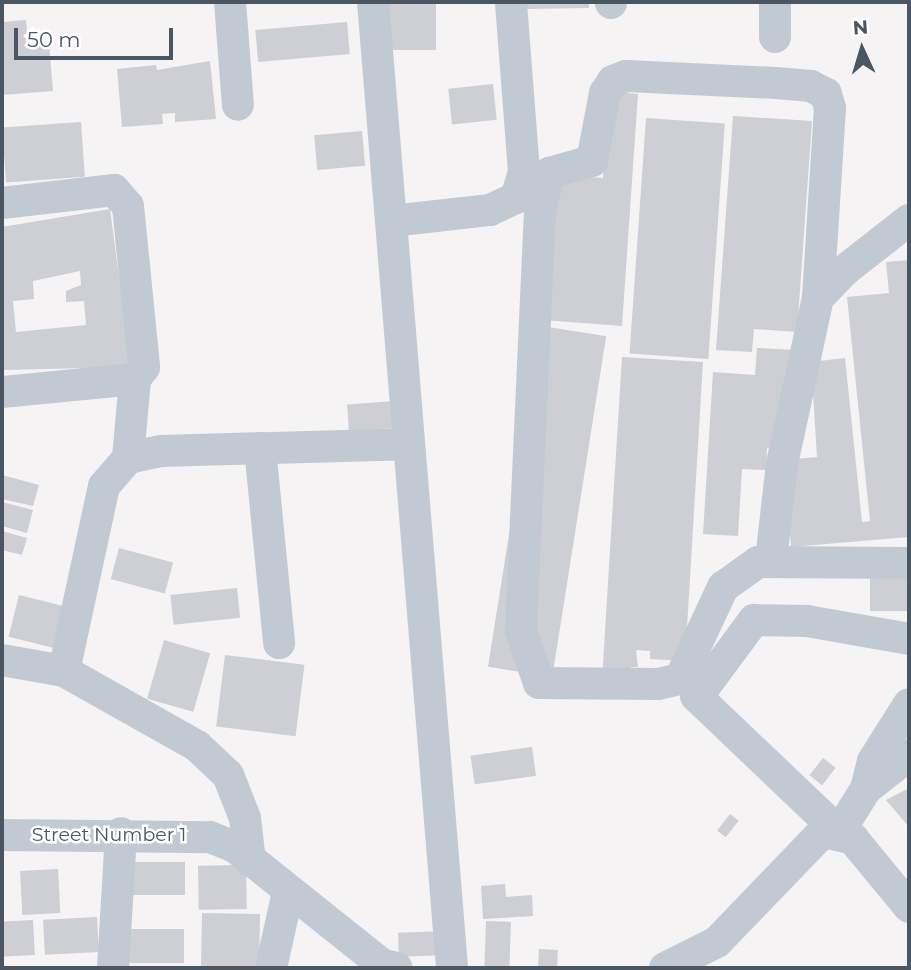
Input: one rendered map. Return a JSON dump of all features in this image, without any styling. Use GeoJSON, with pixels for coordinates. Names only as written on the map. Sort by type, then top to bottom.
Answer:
{"type":"FeatureCollection","features":[{"type":"Feature","properties":{"kind":"street"},"geometry":{"type":"LineString","coordinates":[[230,2],[238,105]]}},
{"type":"Feature","properties":{"kind":"street"},"geometry":{"type":"LineString","coordinates":[[373,2],[392,221],[406,444],[452,968]]}},
{"type":"Feature","properties":{"kind":"street"},"geometry":{"type":"LineString","coordinates":[[392,221],[490,210],[516,198],[524,172],[512,2]]}},
{"type":"Feature","properties":{"kind":"street"},"geometry":{"type":"LineString","coordinates":[[775,2],[775,37]]}},
{"type":"Feature","properties":{"kind":"street"},"geometry":{"type":"LineString","coordinates":[[771,560],[782,464],[818,298],[830,108],[826,94],[811,86],[626,76],[613,81],[605,93],[592,161],[549,173],[540,211],[520,631],[540,683],[608,686],[680,679],[723,587],[737,572],[771,560],[909,563]]}},
{"type":"Feature","properties":{"kind":"street"},"geometry":{"type":"LineString","coordinates":[[2,203],[114,190],[128,206],[144,367],[125,380],[2,392]]}},
{"type":"Feature","properties":{"kind":"street"},"geometry":{"type":"LineString","coordinates":[[818,298],[845,270],[909,220]]}},
{"type":"Feature","properties":{"kind":"street"},"geometry":{"type":"LineString","coordinates":[[125,380],[118,404],[128,415],[128,458]]}},
{"type":"Feature","properties":{"kind":"street"},"geometry":{"type":"LineString","coordinates":[[64,671],[104,486],[128,458],[161,451],[406,444]]}},
{"type":"Feature","properties":{"kind":"street"},"geometry":{"type":"LineString","coordinates":[[260,448],[279,643]]}},
{"type":"Feature","properties":{"kind":"street"},"geometry":{"type":"LineString","coordinates":[[909,639],[807,621],[754,620],[696,696],[839,832],[853,838],[909,907]]}},
{"type":"Feature","properties":{"kind":"street"},"geometry":{"type":"LineString","coordinates":[[2,660],[64,671],[197,746],[228,775],[245,817],[250,861]]}},
{"type":"Feature","properties":{"kind":"street"},"geometry":{"type":"LineString","coordinates":[[664,968],[719,955],[819,836],[839,832],[866,789],[873,761],[909,704]]}},
{"type":"Feature","properties":{"kind":"street"},"geometry":{"type":"LineString","coordinates":[[866,789],[909,755]]}},
{"type":"Feature","properties":{"kind":"street"},"geometry":{"type":"LineString","coordinates":[[113,968],[121,833]]}},
{"type":"Feature","properties":{"kind":"street","name":"Street Number 1"},"geometry":{"type":"LineString","coordinates":[[2,835],[121,833],[210,837],[235,847],[288,892],[383,965],[397,968]]}},
{"type":"Feature","properties":{"kind":"street"},"geometry":{"type":"LineString","coordinates":[[271,968],[288,892]]}},
{"type":"Feature","properties":{"kind":"building"},"geometry":{"type":"Polygon","coordinates":[[[389,2],[436,2],[436,50],[389,50],[389,2]]]}},
{"type":"Feature","properties":{"kind":"building"},"geometry":{"type":"Polygon","coordinates":[[[527,2],[589,2],[589,8],[527,9],[527,2]]]}},
{"type":"Feature","properties":{"kind":"building"},"geometry":{"type":"Polygon","coordinates":[[[26,20],[28,44],[49,43],[53,91],[2,95],[2,22],[26,20]]]}},
{"type":"Feature","properties":{"kind":"building"},"geometry":{"type":"Polygon","coordinates":[[[347,22],[350,54],[258,62],[255,30],[347,22]]]}},
{"type":"Feature","properties":{"kind":"building"},"geometry":{"type":"Polygon","coordinates":[[[210,61],[216,119],[175,122],[175,113],[162,114],[163,124],[122,127],[117,69],[156,65],[157,70],[210,61]]]}},
{"type":"Feature","properties":{"kind":"building"},"geometry":{"type":"Polygon","coordinates":[[[493,84],[497,120],[452,125],[448,89],[493,84]]]}},
{"type":"Feature","properties":{"kind":"building"},"geometry":{"type":"Polygon","coordinates":[[[616,92],[638,94],[622,326],[543,320],[553,174],[603,178],[608,98],[616,92]]]}},
{"type":"Feature","properties":{"kind":"building"},"geometry":{"type":"Polygon","coordinates":[[[733,116],[812,121],[797,332],[754,329],[752,352],[716,350],[733,116]]]}},
{"type":"Feature","properties":{"kind":"building"},"geometry":{"type":"Polygon","coordinates":[[[646,118],[725,124],[708,359],[630,353],[646,118]]]}},
{"type":"Feature","properties":{"kind":"building"},"geometry":{"type":"Polygon","coordinates":[[[81,122],[85,177],[6,182],[2,128],[81,122]]]}},
{"type":"Feature","properties":{"kind":"building"},"geometry":{"type":"Polygon","coordinates":[[[362,131],[365,166],[317,170],[314,135],[362,131]]]}},
{"type":"Feature","properties":{"kind":"building"},"geometry":{"type":"Polygon","coordinates":[[[110,209],[131,367],[2,370],[2,227],[110,209]],[[80,271],[33,281],[34,299],[13,301],[16,332],[86,325],[84,301],[66,302],[66,291],[81,285],[80,271]]]}},
{"type":"Feature","properties":{"kind":"building"},"geometry":{"type":"Polygon","coordinates":[[[909,260],[909,537],[791,547],[784,460],[817,457],[811,362],[845,358],[862,522],[870,521],[847,297],[889,293],[886,262],[909,260]]]}},
{"type":"Feature","properties":{"kind":"building"},"geometry":{"type":"Polygon","coordinates":[[[542,326],[606,336],[552,677],[488,667],[542,326]]]}},
{"type":"Feature","properties":{"kind":"building"},"geometry":{"type":"Polygon","coordinates":[[[757,348],[797,350],[793,407],[778,406],[776,449],[767,448],[766,470],[742,469],[738,536],[703,534],[713,372],[755,375],[757,348]]]}},
{"type":"Feature","properties":{"kind":"building"},"geometry":{"type":"Polygon","coordinates":[[[622,357],[703,362],[685,661],[650,659],[650,651],[636,650],[638,667],[631,667],[628,683],[602,680],[622,357]]]}},
{"type":"Feature","properties":{"kind":"building"},"geometry":{"type":"Polygon","coordinates":[[[396,401],[398,428],[349,431],[347,404],[396,401]]]}},
{"type":"Feature","properties":{"kind":"building"},"geometry":{"type":"Polygon","coordinates":[[[2,475],[39,485],[33,506],[2,499],[2,475]]]}},
{"type":"Feature","properties":{"kind":"building"},"geometry":{"type":"Polygon","coordinates":[[[2,502],[33,510],[27,533],[2,526],[2,502]]]}},
{"type":"Feature","properties":{"kind":"building"},"geometry":{"type":"Polygon","coordinates":[[[2,531],[27,538],[22,555],[2,550],[2,531]]]}},
{"type":"Feature","properties":{"kind":"building"},"geometry":{"type":"Polygon","coordinates":[[[119,548],[173,562],[165,593],[111,579],[119,548]]]}},
{"type":"Feature","properties":{"kind":"building"},"geometry":{"type":"Polygon","coordinates":[[[870,569],[909,569],[909,611],[870,611],[870,569]]]}},
{"type":"Feature","properties":{"kind":"building"},"geometry":{"type":"Polygon","coordinates":[[[237,588],[240,618],[174,625],[170,595],[237,588]]]}},
{"type":"Feature","properties":{"kind":"building"},"geometry":{"type":"Polygon","coordinates":[[[19,595],[71,608],[61,650],[9,637],[19,595]]]}},
{"type":"Feature","properties":{"kind":"building"},"geometry":{"type":"Polygon","coordinates":[[[164,640],[210,653],[193,712],[147,699],[164,640]]]}},
{"type":"Feature","properties":{"kind":"building"},"geometry":{"type":"Polygon","coordinates":[[[225,655],[304,665],[296,736],[216,726],[225,655]]]}},
{"type":"Feature","properties":{"kind":"building"},"geometry":{"type":"Polygon","coordinates":[[[532,747],[536,776],[475,784],[471,756],[532,747]]]}},
{"type":"Feature","properties":{"kind":"building"},"geometry":{"type":"Polygon","coordinates":[[[823,758],[836,768],[822,785],[809,775],[823,758]]]}},
{"type":"Feature","properties":{"kind":"building"},"geometry":{"type":"Polygon","coordinates":[[[909,788],[909,827],[886,800],[909,788]]]}},
{"type":"Feature","properties":{"kind":"building"},"geometry":{"type":"Polygon","coordinates":[[[730,814],[739,821],[726,837],[717,831],[730,814]]]}},
{"type":"Feature","properties":{"kind":"building"},"geometry":{"type":"Polygon","coordinates":[[[129,862],[185,862],[185,895],[129,895],[129,862]]]}},
{"type":"Feature","properties":{"kind":"building"},"geometry":{"type":"Polygon","coordinates":[[[246,865],[247,909],[199,910],[198,866],[246,865]]]}},
{"type":"Feature","properties":{"kind":"building"},"geometry":{"type":"Polygon","coordinates":[[[58,869],[60,913],[22,915],[20,871],[58,869]]]}},
{"type":"Feature","properties":{"kind":"building"},"geometry":{"type":"Polygon","coordinates":[[[505,884],[506,897],[532,895],[533,916],[483,919],[481,886],[505,884]]]}},
{"type":"Feature","properties":{"kind":"building"},"geometry":{"type":"Polygon","coordinates":[[[202,913],[260,914],[259,968],[201,968],[202,913]]]}},
{"type":"Feature","properties":{"kind":"building"},"geometry":{"type":"Polygon","coordinates":[[[97,917],[99,952],[45,955],[43,920],[97,917]]]}},
{"type":"Feature","properties":{"kind":"building"},"geometry":{"type":"Polygon","coordinates":[[[33,920],[35,955],[4,957],[2,922],[33,920]]]}},
{"type":"Feature","properties":{"kind":"building"},"geometry":{"type":"Polygon","coordinates":[[[486,921],[511,922],[509,968],[484,967],[486,921]]]}},
{"type":"Feature","properties":{"kind":"building"},"geometry":{"type":"Polygon","coordinates":[[[129,929],[184,929],[184,963],[129,963],[129,929]]]}},
{"type":"Feature","properties":{"kind":"building"},"geometry":{"type":"Polygon","coordinates":[[[447,931],[448,955],[399,957],[398,933],[447,931]]]}},
{"type":"Feature","properties":{"kind":"building"},"geometry":{"type":"Polygon","coordinates":[[[539,949],[558,950],[557,968],[538,968],[539,949]]]}}]}
